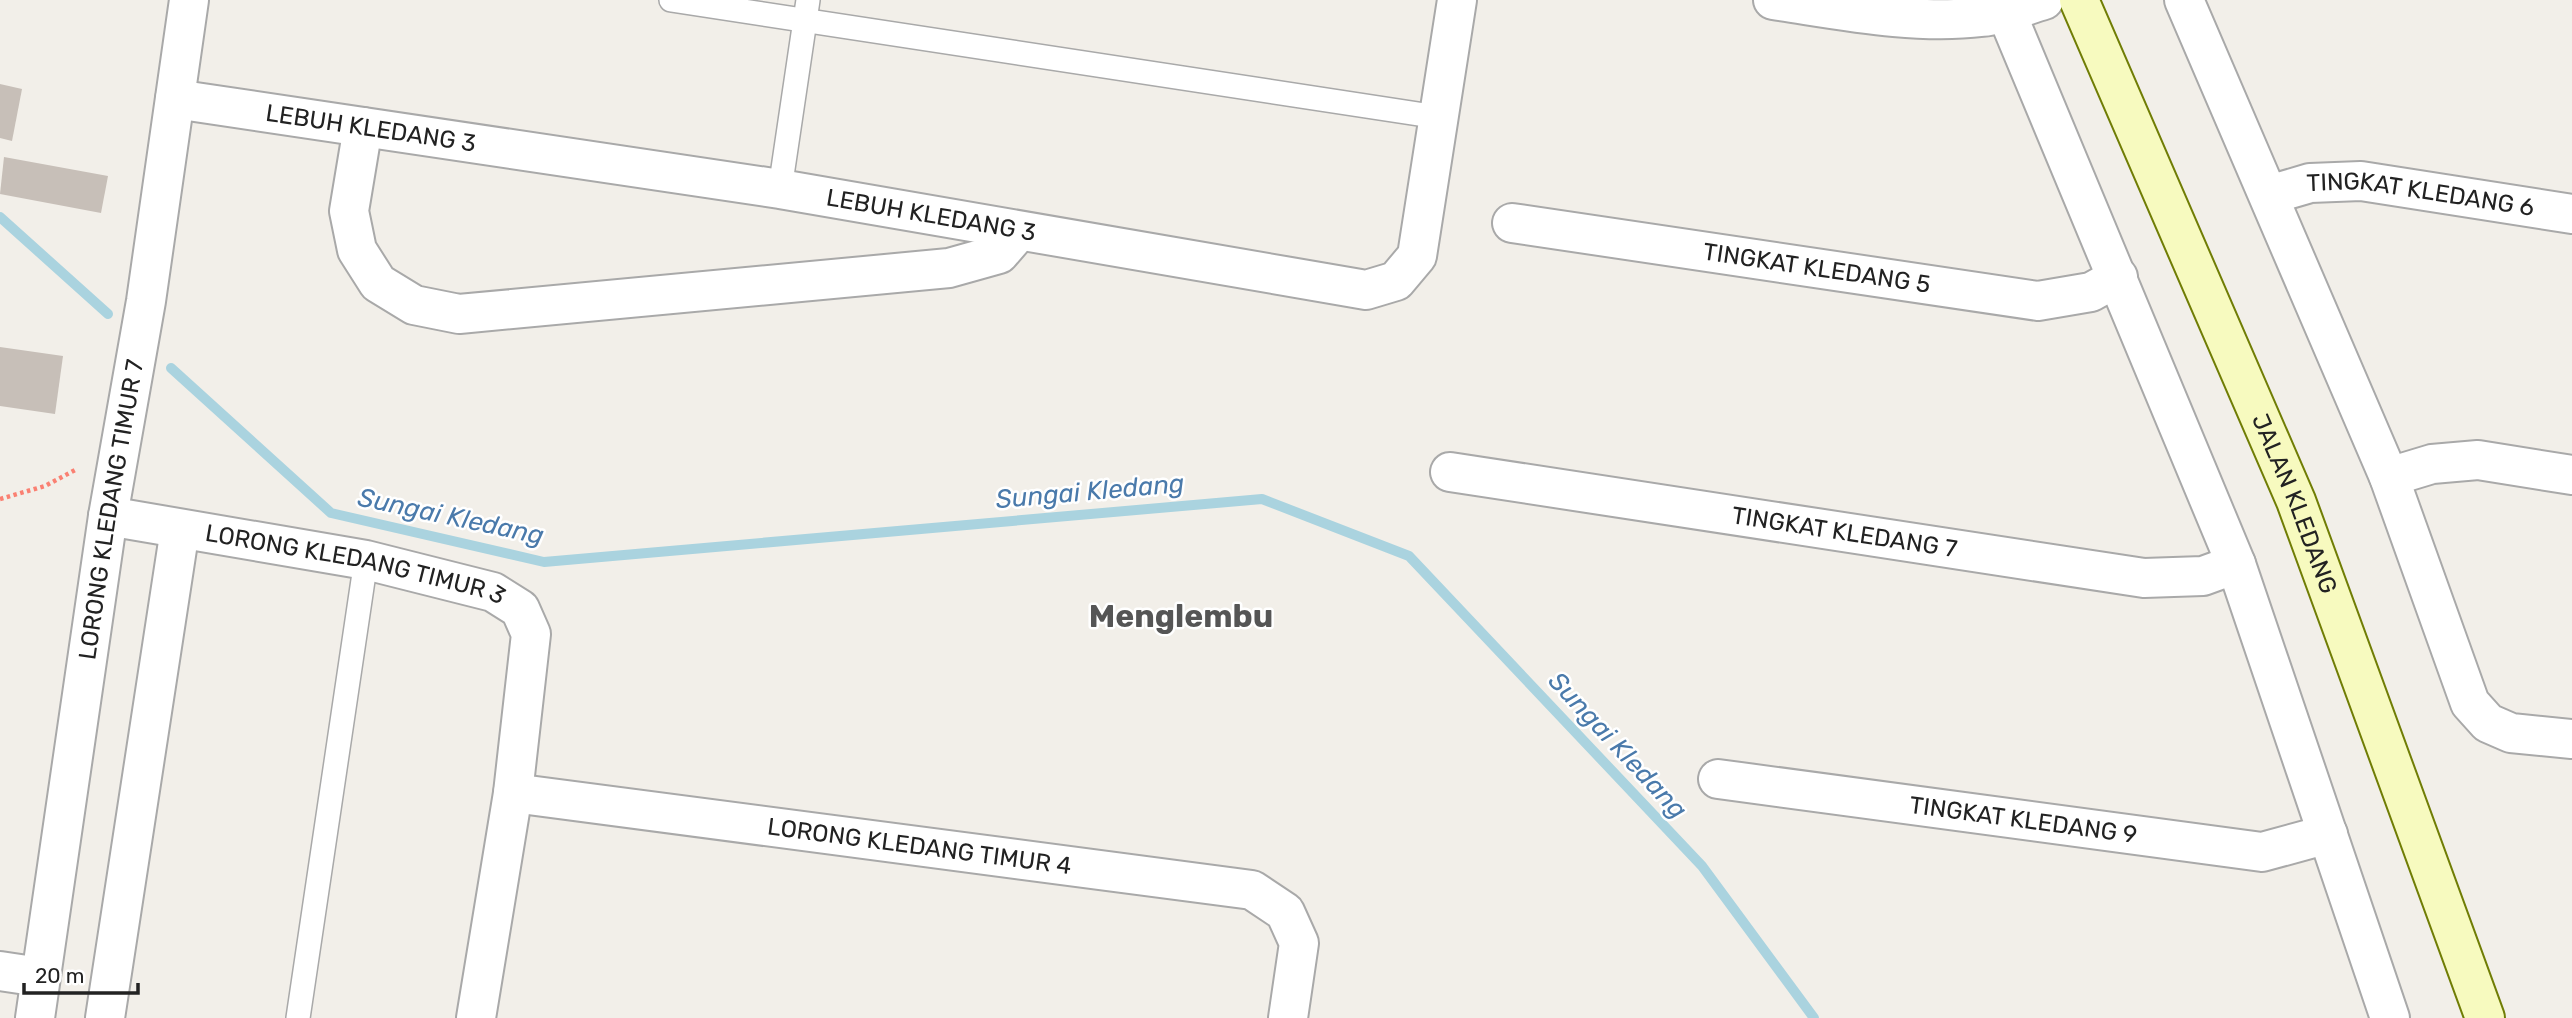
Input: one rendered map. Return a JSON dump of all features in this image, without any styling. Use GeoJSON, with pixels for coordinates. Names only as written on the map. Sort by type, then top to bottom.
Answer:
{"type":"FeatureCollection","features":[{"type":"Feature","properties":{"kind":"main road","name":"JALAN KLEDANG"},"geometry":{"type":"LineString","coordinates":[[2079,0],[2296,501],[2485,1018]]}},
{"type":"Feature","properties":{"kind":"street","name":"LORONG KLEDANG TIMUR 7"},"geometry":{"type":"LineString","coordinates":[[35,1018],[108,516],[146,301],[189,0]]}},
{"type":"Feature","properties":{"kind":"street","name":"LEBUH KLEDANG 3"},"geometry":{"type":"LineString","coordinates":[[175,99],[780,189],[1366,290],[1396,281],[1418,256],[1457,0]]}},
{"type":"Feature","properties":{"kind":"street"},"geometry":{"type":"LineString","coordinates":[[1773,0],[1934,19],[1983,17],[2004,6],[2044,0]]}},
{"type":"Feature","properties":{"kind":"street"},"geometry":{"type":"LineString","coordinates":[[2184,0],[2389,477],[2470,703],[2488,723],[2511,733],[2572,739]]}},
{"type":"Feature","properties":{"kind":"street"},"geometry":{"type":"LineString","coordinates":[[2004,6],[2236,564],[2390,1018]]}},
{"type":"Feature","properties":{"kind":"street"},"geometry":{"type":"LineString","coordinates":[[363,127],[349,211],[357,250],[378,283],[414,305],[459,314],[949,268],[999,254],[1019,231]]}},
{"type":"Feature","properties":{"kind":"street","name":"TINGKAT KLEDANG 6"},"geometry":{"type":"LineString","coordinates":[[2269,195],[2310,183],[2361,181],[2572,214]]}},
{"type":"Feature","properties":{"kind":"street","name":"TINGKAT KLEDANG 5"},"geometry":{"type":"LineString","coordinates":[[1512,223],[2038,301],[2091,292],[2118,277]]}},
{"type":"Feature","properties":{"kind":"street"},"geometry":{"type":"LineString","coordinates":[[2389,477],[2432,464],[2478,460],[2572,475]]}},
{"type":"Feature","properties":{"kind":"street","name":"TINGKAT KLEDANG 7"},"geometry":{"type":"LineString","coordinates":[[1450,472],[2144,578],[2203,576],[2236,564]]}},
{"type":"Feature","properties":{"kind":"street","name":"LORONG KLEDANG TIMUR 3"},"geometry":{"type":"LineString","coordinates":[[108,516],[366,560],[493,592],[520,609],[531,634],[513,793],[476,1018]]}},
{"type":"Feature","properties":{"kind":"street"},"geometry":{"type":"LineString","coordinates":[[105,1018],[180,529]]}},
{"type":"Feature","properties":{"kind":"street","name":"TINGKAT KLEDANG 9"},"geometry":{"type":"LineString","coordinates":[[1718,779],[2262,852],[2328,834]]}},
{"type":"Feature","properties":{"kind":"street","name":"LORONG KLEDANG TIMUR 4"},"geometry":{"type":"LineString","coordinates":[[513,793],[1252,890],[1285,912],[1299,943],[1287,1018]]}},
{"type":"Feature","properties":{"kind":"street"},"geometry":{"type":"LineString","coordinates":[[0,971],[40,978]]}},
{"type":"Feature","properties":{"kind":"lane"},"geometry":{"type":"LineString","coordinates":[[671,0],[807,10],[1438,117]]}},
{"type":"Feature","properties":{"kind":"lane"},"geometry":{"type":"LineString","coordinates":[[780,189],[807,10]]}},
{"type":"Feature","properties":{"kind":"lane"},"geometry":{"type":"LineString","coordinates":[[298,1018],[366,560]]}},
{"type":"Feature","properties":{"kind":"path"},"geometry":{"type":"LineString","coordinates":[[0,499],[45,486],[120,445]]}},
{"type":"Feature","properties":{"kind":"building"},"geometry":{"type":"Polygon","coordinates":[[[0,84],[22,89],[12,141],[0,138],[0,84]]]}},
{"type":"Feature","properties":{"kind":"building"},"geometry":{"type":"Polygon","coordinates":[[[4,157],[108,176],[101,213],[0,194],[4,157]]]}},
{"type":"Feature","properties":{"kind":"building"},"geometry":{"type":"Polygon","coordinates":[[[0,347],[63,356],[55,414],[0,406],[0,347]]]}},
{"type":"Feature","properties":{"kind":"waterway","name":"Sungai Kledang"},"geometry":{"type":"LineString","coordinates":[[0,217],[108,314]]}},
{"type":"Feature","properties":{"kind":"waterway","name":"Sungai Kledang"},"geometry":{"type":"LineString","coordinates":[[171,368],[331,513],[544,562],[1262,499],[1409,556],[1702,866],[1814,1018]]}},
{"type":"Feature","properties":{"kind":"district","name":"Menglembu"},"geometry":{"type":"Point","coordinates":[1181,616]}}]}
